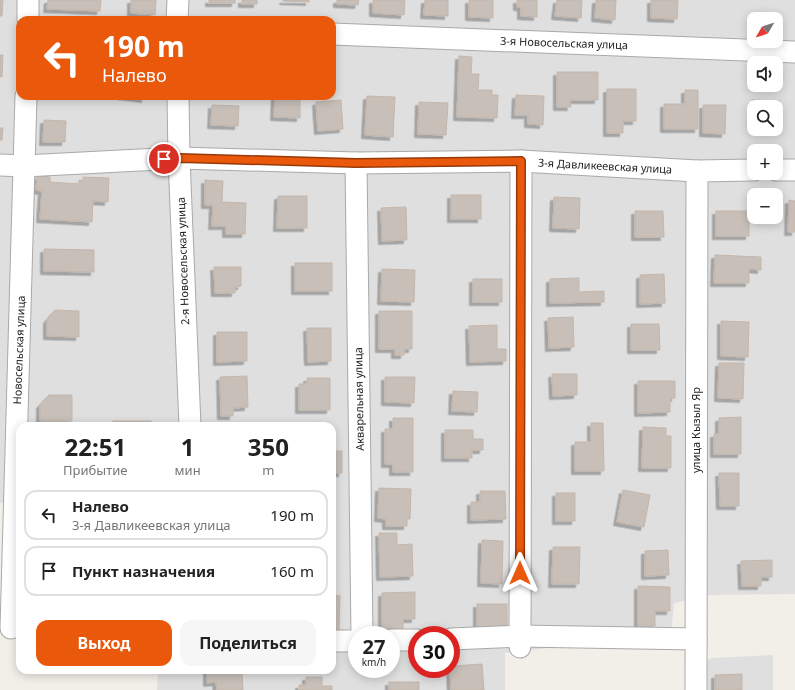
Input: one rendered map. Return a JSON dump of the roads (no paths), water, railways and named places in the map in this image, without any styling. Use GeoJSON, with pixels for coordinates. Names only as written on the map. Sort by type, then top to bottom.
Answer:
{"type":"FeatureCollection","features":[{"type":"Feature","properties":{"kind":"street"},"geometry":{"type":"LineString","coordinates":[[28,0],[28,16]]}},
{"type":"Feature","properties":{"kind":"street"},"geometry":{"type":"LineString","coordinates":[[177,16],[178,0]]}},
{"type":"Feature","properties":{"kind":"street","name":"3-я Новосельская улица"},"geometry":{"type":"LineString","coordinates":[[336,34],[795,52]]}},
{"type":"Feature","properties":{"kind":"street","name":"Новосельская улица"},"geometry":{"type":"LineString","coordinates":[[17,422],[26,100]]}},
{"type":"Feature","properties":{"kind":"street","name":"2-я Новосельская улица"},"geometry":{"type":"LineString","coordinates":[[178,100],[190,422]]}},
{"type":"Feature","properties":{"kind":"street","name":"3-я Давликеевская улица"},"geometry":{"type":"LineString","coordinates":[[0,165],[24,166],[180,158],[356,163],[521,161],[697,171],[747,170]]}},
{"type":"Feature","properties":{"kind":"street"},"geometry":{"type":"LineString","coordinates":[[520,641],[521,161]]}},
{"type":"Feature","properties":{"kind":"street","name":"Акварельная улица"},"geometry":{"type":"LineString","coordinates":[[356,163],[362,626]]}},
{"type":"Feature","properties":{"kind":"street"},"geometry":{"type":"LineString","coordinates":[[783,170],[795,170]]}},
{"type":"Feature","properties":{"kind":"street","name":"улица Кызыл Яр"},"geometry":{"type":"LineString","coordinates":[[696,690],[697,171]]}},
{"type":"Feature","properties":{"kind":"street","name":"Новосельская улица"},"geometry":{"type":"LineString","coordinates":[[11,628],[16,450]]}},
{"type":"Feature","properties":{"kind":"street"},"geometry":{"type":"LineString","coordinates":[[460,639],[520,641],[696,639]]}},
{"type":"Feature","properties":{"kind":"street"},"geometry":{"type":"LineString","coordinates":[[336,641],[348,641]]}}]}
